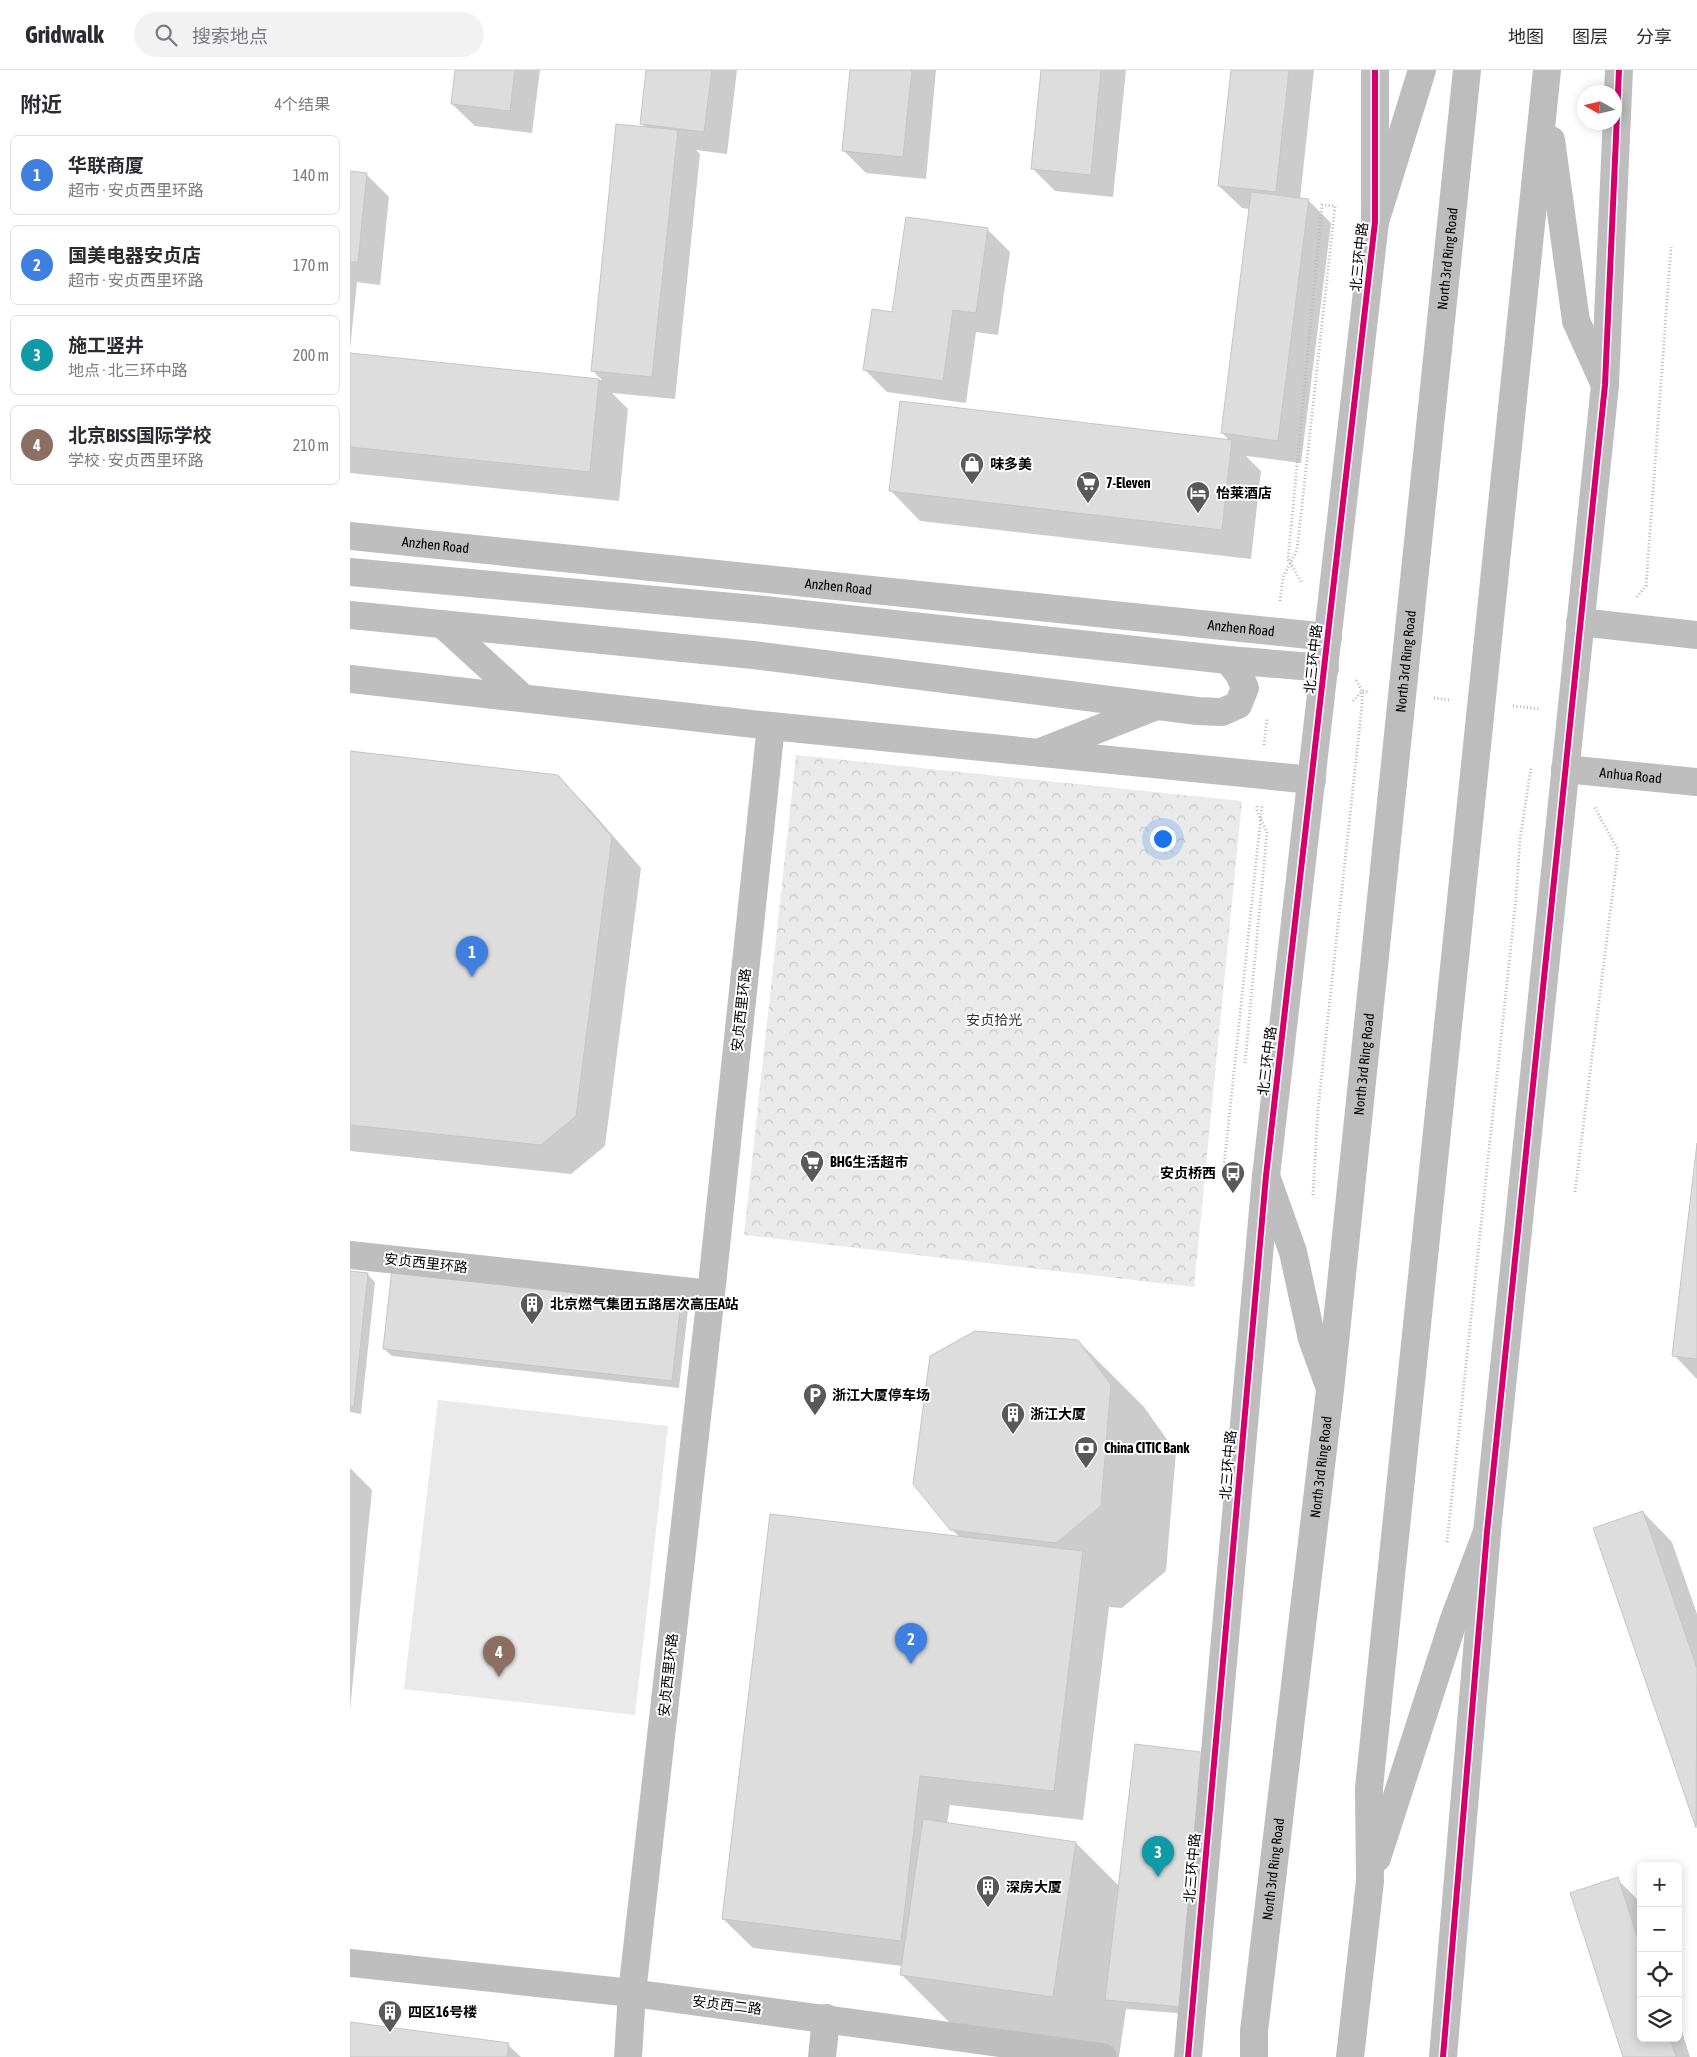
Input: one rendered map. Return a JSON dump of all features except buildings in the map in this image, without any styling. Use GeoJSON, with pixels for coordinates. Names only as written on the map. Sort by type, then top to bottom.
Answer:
{"type":"FeatureCollection","features":[{"type":"Feature","properties":{"kind":"highway"},"geometry":{"type":"LineString","coordinates":[[1375,222],[1422,70]]}},
{"type":"Feature","properties":{"kind":"highway","name":"North 3rd Ring Road"},"geometry":{"type":"LineString","coordinates":[[1246,2057],[1254,2044],[1330,1390],[1467,70]]}},
{"type":"Feature","properties":{"kind":"highway"},"geometry":{"type":"LineString","coordinates":[[1546,83],[1576,321],[1604,385]]}},
{"type":"Feature","properties":{"kind":"highway"},"geometry":{"type":"LineString","coordinates":[[1350,2057],[1370,1881],[1368,1788],[1546,83]]}},
{"type":"Feature","properties":{"kind":"highway"},"geometry":{"type":"LineString","coordinates":[[1266,1176],[1294,1252],[1312,1339],[1330,1390]]}},
{"type":"Feature","properties":{"kind":"highway"},"geometry":{"type":"LineString","coordinates":[[1370,1881],[1454,1619],[1487,1532]]}},
{"type":"Feature","properties":{"kind":"street","name":"北三环中路"},"geometry":{"type":"LineString","coordinates":[[1188,2057],[1266,1176],[1375,222],[1375,70]]}},
{"type":"Feature","properties":{"kind":"street"},"geometry":{"type":"LineString","coordinates":[[1443,2057],[1487,1532],[1604,385],[1619,70]]}},
{"type":"Feature","properties":{"kind":"street","name":"Anzhen Road"},"geometry":{"type":"LineString","coordinates":[[350,536],[1328,637]]}},
{"type":"Feature","properties":{"kind":"street"},"geometry":{"type":"LineString","coordinates":[[401,576],[441,545]]}},
{"type":"Feature","properties":{"kind":"street"},"geometry":{"type":"LineString","coordinates":[[350,572],[756,609],[1228,660],[1325,668]]}},
{"type":"Feature","properties":{"kind":"street"},"geometry":{"type":"LineString","coordinates":[[350,615],[753,655],[1197,711],[1222,712],[1238,705],[1245,688],[1239,674],[1228,660]]}},
{"type":"Feature","properties":{"kind":"street"},"geometry":{"type":"LineString","coordinates":[[1580,622],[1697,635]]}},
{"type":"Feature","properties":{"kind":"street"},"geometry":{"type":"LineString","coordinates":[[442,624],[522,698]]}},
{"type":"Feature","properties":{"kind":"street"},"geometry":{"type":"LineString","coordinates":[[350,679],[771,726],[1312,780]]}},
{"type":"Feature","properties":{"kind":"street"},"geometry":{"type":"LineString","coordinates":[[1039,753],[1155,706]]}},
{"type":"Feature","properties":{"kind":"street","name":"安贞西里环路"},"geometry":{"type":"LineString","coordinates":[[628,2057],[632,1993],[712,1294],[771,726]]}},
{"type":"Feature","properties":{"kind":"street","name":"Anhua Road"},"geometry":{"type":"LineString","coordinates":[[1565,768],[1697,782]]}},
{"type":"Feature","properties":{"kind":"street","name":"安贞西里环路"},"geometry":{"type":"LineString","coordinates":[[350,1255],[712,1294]]}},
{"type":"Feature","properties":{"kind":"street","name":"安贞西二路"},"geometry":{"type":"LineString","coordinates":[[350,1963],[632,1993],[1103,2057]]}},
{"type":"Feature","properties":{"kind":"street"},"geometry":{"type":"LineString","coordinates":[[822,2057],[826,2018]]}},
{"type":"Feature","properties":{"kind":"path"},"geometry":{"type":"LineString","coordinates":[[1634,601],[1646,586],[1671,247]]}},
{"type":"Feature","properties":{"kind":"path"},"geometry":{"type":"LineString","coordinates":[[1313,1195],[1318,1109],[1362,691]]}},
{"type":"Feature","properties":{"kind":"path"},"geometry":{"type":"LineString","coordinates":[[1539,718],[1541,709],[1547,702]]}},
{"type":"Feature","properties":{"kind":"path"},"geometry":{"type":"LineString","coordinates":[[1541,709],[1545,717]]}},
{"type":"Feature","properties":{"kind":"path"},"geometry":{"type":"LineString","coordinates":[[1446,1549],[1516,898],[1520,839],[1532,764]]}},
{"type":"Feature","properties":{"kind":"path"},"geometry":{"type":"LineString","coordinates":[[1575,1192],[1618,850],[1590,800]]}},
{"type":"Feature","properties":{"kind":"green space","name":"安贞拾光"},"geometry":{"type":"Polygon","coordinates":[[[796,755],[1242,801],[1194,1287],[744,1235],[796,755]]]}},
{"type":"Feature","properties":{"kind":"green space"},"geometry":{"type":"Polygon","coordinates":[[[438,1400],[668,1426],[635,1715],[404,1689],[438,1400]]]}},
{"type":"Feature","properties":{"kind":"cycle path"},"geometry":{"type":"LineString","coordinates":[[1188,2057],[1266,1176],[1375,222],[1375,70]]}},
{"type":"Feature","properties":{"kind":"cycle path"},"geometry":{"type":"LineString","coordinates":[[1443,2057],[1487,1532],[1605,385],[1619,70]]}},
{"type":"Feature","properties":{"kind":"place","name":"味多美"},"geometry":{"type":"Point","coordinates":[972,485]}},
{"type":"Feature","properties":{"kind":"place","name":"7-Eleven"},"geometry":{"type":"Point","coordinates":[1088,504]}},
{"type":"Feature","properties":{"kind":"place","name":"怡莱酒店"},"geometry":{"type":"Point","coordinates":[1198,514]}},
{"type":"Feature","properties":{"kind":"place","name":"华联商厦"},"geometry":{"type":"Point","coordinates":[472,977]}},
{"type":"Feature","properties":{"kind":"place","name":"BHG生活超市"},"geometry":{"type":"Point","coordinates":[812,1183]}},
{"type":"Feature","properties":{"kind":"place","name":"安贞桥西"},"geometry":{"type":"Point","coordinates":[1233,1194]}},
{"type":"Feature","properties":{"kind":"place","name":"北京燃气集团五路居次高压A站"},"geometry":{"type":"Point","coordinates":[532,1325]}},
{"type":"Feature","properties":{"kind":"place","name":"浙江大厦停车场"},"geometry":{"type":"Point","coordinates":[815,1416]}},
{"type":"Feature","properties":{"kind":"place","name":"浙江大厦"},"geometry":{"type":"Point","coordinates":[1013,1435]}},
{"type":"Feature","properties":{"kind":"place","name":"China CITIC Bank"},"geometry":{"type":"Point","coordinates":[1086,1469]}},
{"type":"Feature","properties":{"kind":"place","name":"国美电器安贞店"},"geometry":{"type":"Point","coordinates":[911,1664]}},
{"type":"Feature","properties":{"kind":"place","name":"北京BISS国际学校"},"geometry":{"type":"Point","coordinates":[499,1677]}},
{"type":"Feature","properties":{"kind":"place","name":"施工竖井"},"geometry":{"type":"Point","coordinates":[1158,1877]}},
{"type":"Feature","properties":{"kind":"place","name":"深房大厦"},"geometry":{"type":"Point","coordinates":[988,1908]}},
{"type":"Feature","properties":{"kind":"place","name":"四区16号楼"},"geometry":{"type":"Point","coordinates":[390,2033]}}]}
